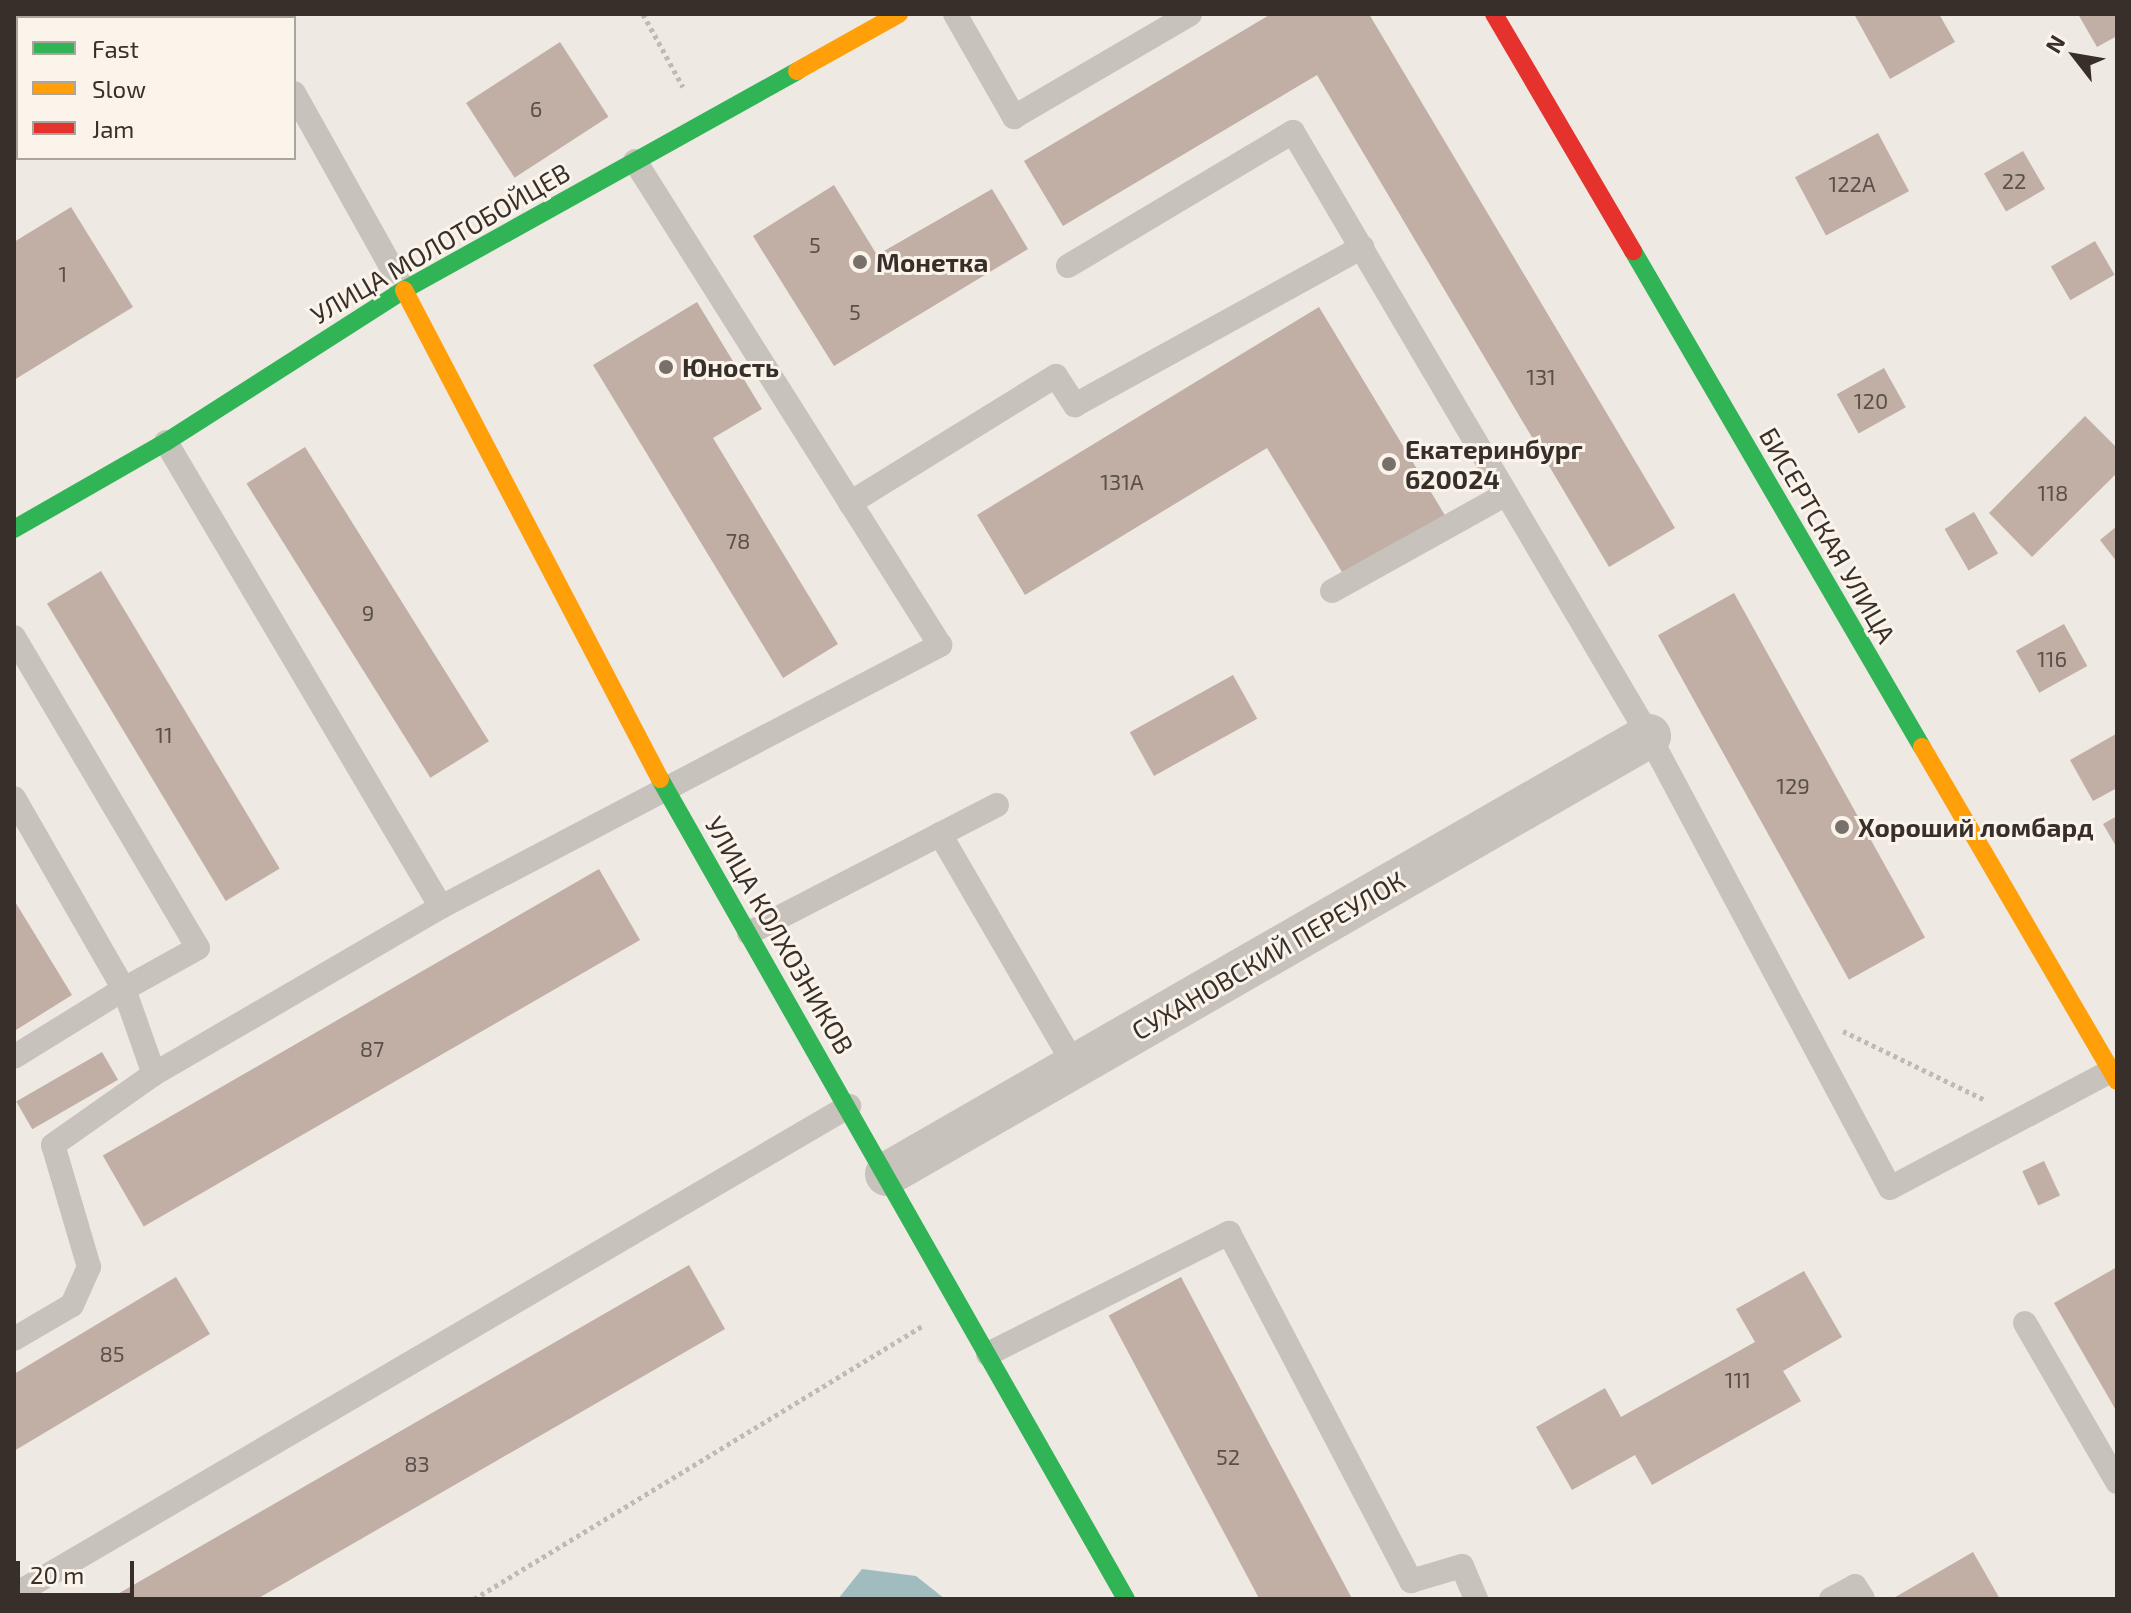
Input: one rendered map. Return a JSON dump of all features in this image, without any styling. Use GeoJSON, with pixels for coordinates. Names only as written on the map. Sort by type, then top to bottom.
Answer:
{"type":"FeatureCollection","features":[{"type":"Feature","properties":{"kind":"street","name":"УЛИЦА МОЛОТОБОЙЦЕВ"},"geometry":{"type":"LineString","coordinates":[[14,529],[166,442],[404,290],[899,14]]}},
{"type":"Feature","properties":{"kind":"street","name":"БИСЕРТСКАЯ УЛИЦА"},"geometry":{"type":"LineString","coordinates":[[1494,14],[2115,1074]]}},
{"type":"Feature","properties":{"kind":"street","name":"УЛИЦА КОЛХОЗНИКОВ"},"geometry":{"type":"LineString","coordinates":[[404,290],[664,786],[849,1106],[1126,1599]]}},
{"type":"Feature","properties":{"kind":"street","name":"СУХАНОВСКИЙ ПЕРЕУЛОК"},"geometry":{"type":"LineString","coordinates":[[887,1174],[1649,736]]}},
{"type":"Feature","properties":{"kind":"lane"},"geometry":{"type":"LineString","coordinates":[[955,14],[1014,117],[1190,14]]}},
{"type":"Feature","properties":{"kind":"lane"},"geometry":{"type":"LineString","coordinates":[[296,97],[404,290]]}},
{"type":"Feature","properties":{"kind":"lane"},"geometry":{"type":"LineString","coordinates":[[1068,266],[1293,132],[1649,736],[1890,1188],[2022,1118],[2115,1074]]}},
{"type":"Feature","properties":{"kind":"lane"},"geometry":{"type":"LineString","coordinates":[[14,1339],[72,1305],[89,1267],[53,1145],[154,1074],[441,907],[664,786],[940,645],[635,161]]}},
{"type":"Feature","properties":{"kind":"lane"},"geometry":{"type":"LineString","coordinates":[[850,503],[1056,376],[1075,405],[1362,247]]}},
{"type":"Feature","properties":{"kind":"lane"},"geometry":{"type":"LineString","coordinates":[[166,442],[441,907]]}},
{"type":"Feature","properties":{"kind":"lane"},"geometry":{"type":"LineString","coordinates":[[1332,591],[1506,494]]}},
{"type":"Feature","properties":{"kind":"lane"},"geometry":{"type":"LineString","coordinates":[[14,637],[198,948],[124,989],[14,1057]]}},
{"type":"Feature","properties":{"kind":"lane"},"geometry":{"type":"LineString","coordinates":[[14,798],[124,989],[154,1074]]}},
{"type":"Feature","properties":{"kind":"lane"},"geometry":{"type":"LineString","coordinates":[[749,933],[997,805]]}},
{"type":"Feature","properties":{"kind":"lane"},"geometry":{"type":"LineString","coordinates":[[940,834],[1075,1066]]}},
{"type":"Feature","properties":{"kind":"lane"},"geometry":{"type":"LineString","coordinates":[[14,1595],[849,1106]]}},
{"type":"Feature","properties":{"kind":"lane"},"geometry":{"type":"LineString","coordinates":[[988,1354],[1229,1233],[1411,1581],[1462,1566],[1476,1599]]}},
{"type":"Feature","properties":{"kind":"lane"},"geometry":{"type":"LineString","coordinates":[[2025,1323],[2117,1482]]}},
{"type":"Feature","properties":{"kind":"lane"},"geometry":{"type":"LineString","coordinates":[[1831,1599],[1855,1586],[1863,1599]]}},
{"type":"Feature","properties":{"kind":"path"},"geometry":{"type":"LineString","coordinates":[[643,14],[705,123]]}},
{"type":"Feature","properties":{"kind":"path"},"geometry":{"type":"LineString","coordinates":[[1793,1007],[2022,1118]]}},
{"type":"Feature","properties":{"kind":"path"},"geometry":{"type":"LineString","coordinates":[[474,1599],[816,1387],[960,1305]]}},
{"type":"Feature","properties":{"kind":"water"},"geometry":{"type":"Polygon","coordinates":[[[862,1569],[916,1576],[945,1599],[838,1599],[862,1569]]]}},
{"type":"Feature","properties":{"kind":"building"},"geometry":{"type":"Polygon","coordinates":[[[14,14],[22,16],[16,16],[14,113],[14,14]]]}},
{"type":"Feature","properties":{"kind":"building"},"geometry":{"type":"Polygon","coordinates":[[[1271,14],[1369,14],[1675,528],[1609,567],[1317,75],[1063,226],[1024,161],[1271,14]]]}},
{"type":"Feature","properties":{"kind":"building"},"geometry":{"type":"Polygon","coordinates":[[[1854,14],[1939,14],[1955,42],[1890,79],[1854,14]]]}},
{"type":"Feature","properties":{"kind":"building"},"geometry":{"type":"Polygon","coordinates":[[[2078,14],[2117,14],[2117,36],[2097,47],[2078,14]]]}},
{"type":"Feature","properties":{"kind":"building"},"geometry":{"type":"Polygon","coordinates":[[[560,42],[608,117],[515,178],[466,103],[560,42]]]}},
{"type":"Feature","properties":{"kind":"building"},"geometry":{"type":"Polygon","coordinates":[[[1878,133],[1909,191],[1826,235],[1795,177],[1878,133]]]}},
{"type":"Feature","properties":{"kind":"building"},"geometry":{"type":"Polygon","coordinates":[[[2023,151],[2045,189],[2006,212],[1984,174],[2023,151]]]}},
{"type":"Feature","properties":{"kind":"building"},"geometry":{"type":"Polygon","coordinates":[[[834,185],[877,255],[992,189],[1028,249],[834,366],[753,236],[834,185]]]}},
{"type":"Feature","properties":{"kind":"building"},"geometry":{"type":"Polygon","coordinates":[[[71,207],[133,307],[14,380],[14,242],[71,207]]]}},
{"type":"Feature","properties":{"kind":"building"},"geometry":{"type":"Polygon","coordinates":[[[2095,241],[2114,275],[2070,300],[2051,266],[2095,241]]]}},
{"type":"Feature","properties":{"kind":"building"},"geometry":{"type":"Polygon","coordinates":[[[697,302],[762,409],[713,438],[838,644],[783,678],[593,365],[697,302]]]}},
{"type":"Feature","properties":{"kind":"building"},"geometry":{"type":"Polygon","coordinates":[[[1319,307],[1446,517],[1345,577],[1267,448],[1025,595],[977,515],[1319,307]]]}},
{"type":"Feature","properties":{"kind":"building"},"geometry":{"type":"Polygon","coordinates":[[[1884,368],[1906,407],[1859,434],[1837,394],[1884,368]]]}},
{"type":"Feature","properties":{"kind":"building"},"geometry":{"type":"Polygon","coordinates":[[[2085,416],[2117,448],[2117,473],[2032,557],[1989,513],[2085,416]]]}},
{"type":"Feature","properties":{"kind":"building"},"geometry":{"type":"Polygon","coordinates":[[[305,447],[489,741],[430,778],[246,484],[305,447]]]}},
{"type":"Feature","properties":{"kind":"building"},"geometry":{"type":"Polygon","coordinates":[[[1974,512],[1998,554],[1969,571],[1945,529],[1974,512]]]}},
{"type":"Feature","properties":{"kind":"building"},"geometry":{"type":"Polygon","coordinates":[[[2117,526],[2117,562],[2100,540],[2117,526]]]}},
{"type":"Feature","properties":{"kind":"building"},"geometry":{"type":"Polygon","coordinates":[[[101,571],[280,868],[226,901],[47,603],[101,571]]]}},
{"type":"Feature","properties":{"kind":"building"},"geometry":{"type":"Polygon","coordinates":[[[1734,593],[1925,938],[1849,980],[1658,635],[1734,593]]]}},
{"type":"Feature","properties":{"kind":"building"},"geometry":{"type":"Polygon","coordinates":[[[2064,624],[2087,666],[2039,693],[2016,651],[2064,624]]]}},
{"type":"Feature","properties":{"kind":"building"},"geometry":{"type":"Polygon","coordinates":[[[1233,675],[1257,719],[1154,776],[1130,732],[1233,675]]]}},
{"type":"Feature","properties":{"kind":"building"},"geometry":{"type":"Polygon","coordinates":[[[2116,734],[2117,788],[2093,801],[2070,760],[2116,734]]]}},
{"type":"Feature","properties":{"kind":"building"},"geometry":{"type":"Polygon","coordinates":[[[2117,816],[2117,848],[2103,824],[2117,816]]]}},
{"type":"Feature","properties":{"kind":"building"},"geometry":{"type":"Polygon","coordinates":[[[599,869],[640,940],[144,1227],[103,1156],[599,869]]]}},
{"type":"Feature","properties":{"kind":"building"},"geometry":{"type":"Polygon","coordinates":[[[14,900],[72,995],[16,1030],[14,1027],[14,900]]]}},
{"type":"Feature","properties":{"kind":"building"},"geometry":{"type":"Polygon","coordinates":[[[102,1052],[118,1080],[32,1129],[16,1102],[102,1052]]]}},
{"type":"Feature","properties":{"kind":"building"},"geometry":{"type":"Polygon","coordinates":[[[2044,1161],[2060,1195],[2038,1206],[2022,1171],[2044,1161]]]}},
{"type":"Feature","properties":{"kind":"building"},"geometry":{"type":"Polygon","coordinates":[[[689,1265],[725,1329],[257,1599],[109,1599],[689,1265]]]}},
{"type":"Feature","properties":{"kind":"building"},"geometry":{"type":"Polygon","coordinates":[[[2117,1267],[2117,1412],[2054,1303],[2117,1267]]]}},
{"type":"Feature","properties":{"kind":"building"},"geometry":{"type":"Polygon","coordinates":[[[1804,1271],[1842,1337],[1783,1371],[1801,1401],[1652,1485],[1635,1455],[1572,1490],[1536,1427],[1605,1388],[1621,1417],[1755,1342],[1736,1309],[1804,1271]]]}},
{"type":"Feature","properties":{"kind":"building"},"geometry":{"type":"Polygon","coordinates":[[[176,1277],[210,1334],[14,1451],[14,1374],[176,1277]]]}},
{"type":"Feature","properties":{"kind":"building"},"geometry":{"type":"Polygon","coordinates":[[[1181,1277],[1351,1598],[1259,1599],[1109,1315],[1181,1277]]]}},
{"type":"Feature","properties":{"kind":"building"},"geometry":{"type":"Polygon","coordinates":[[[1973,1552],[2000,1599],[1892,1599],[1973,1552]]]}},
{"type":"Feature","properties":{"kind":"traffic: fast"},"geometry":{"type":"LineString","coordinates":[[14,529],[166,442],[404,290],[797,71]]}},
{"type":"Feature","properties":{"kind":"traffic: fast"},"geometry":{"type":"LineString","coordinates":[[1633,251],[1922,747]]}},
{"type":"Feature","properties":{"kind":"traffic: fast"},"geometry":{"type":"LineString","coordinates":[[660,779],[1126,1599]]}},
{"type":"Feature","properties":{"kind":"traffic: slow"},"geometry":{"type":"LineString","coordinates":[[797,71],[899,14]]}},
{"type":"Feature","properties":{"kind":"traffic: slow"},"geometry":{"type":"LineString","coordinates":[[404,290],[660,779]]}},
{"type":"Feature","properties":{"kind":"traffic: slow"},"geometry":{"type":"LineString","coordinates":[[1922,747],[2117,1081]]}},
{"type":"Feature","properties":{"kind":"traffic: jam"},"geometry":{"type":"LineString","coordinates":[[1494,14],[1633,251]]}},
{"type":"Feature","properties":{"kind":"place","name":"Монетка"},"geometry":{"type":"Point","coordinates":[860,262]}},
{"type":"Feature","properties":{"kind":"place","name":"Юность"},"geometry":{"type":"Point","coordinates":[666,367]}},
{"type":"Feature","properties":{"kind":"place","name":"Екатеринбург 620024"},"geometry":{"type":"Point","coordinates":[1389,464]}},
{"type":"Feature","properties":{"kind":"place","name":"Хороший ломбард"},"geometry":{"type":"Point","coordinates":[1842,827]}}]}
